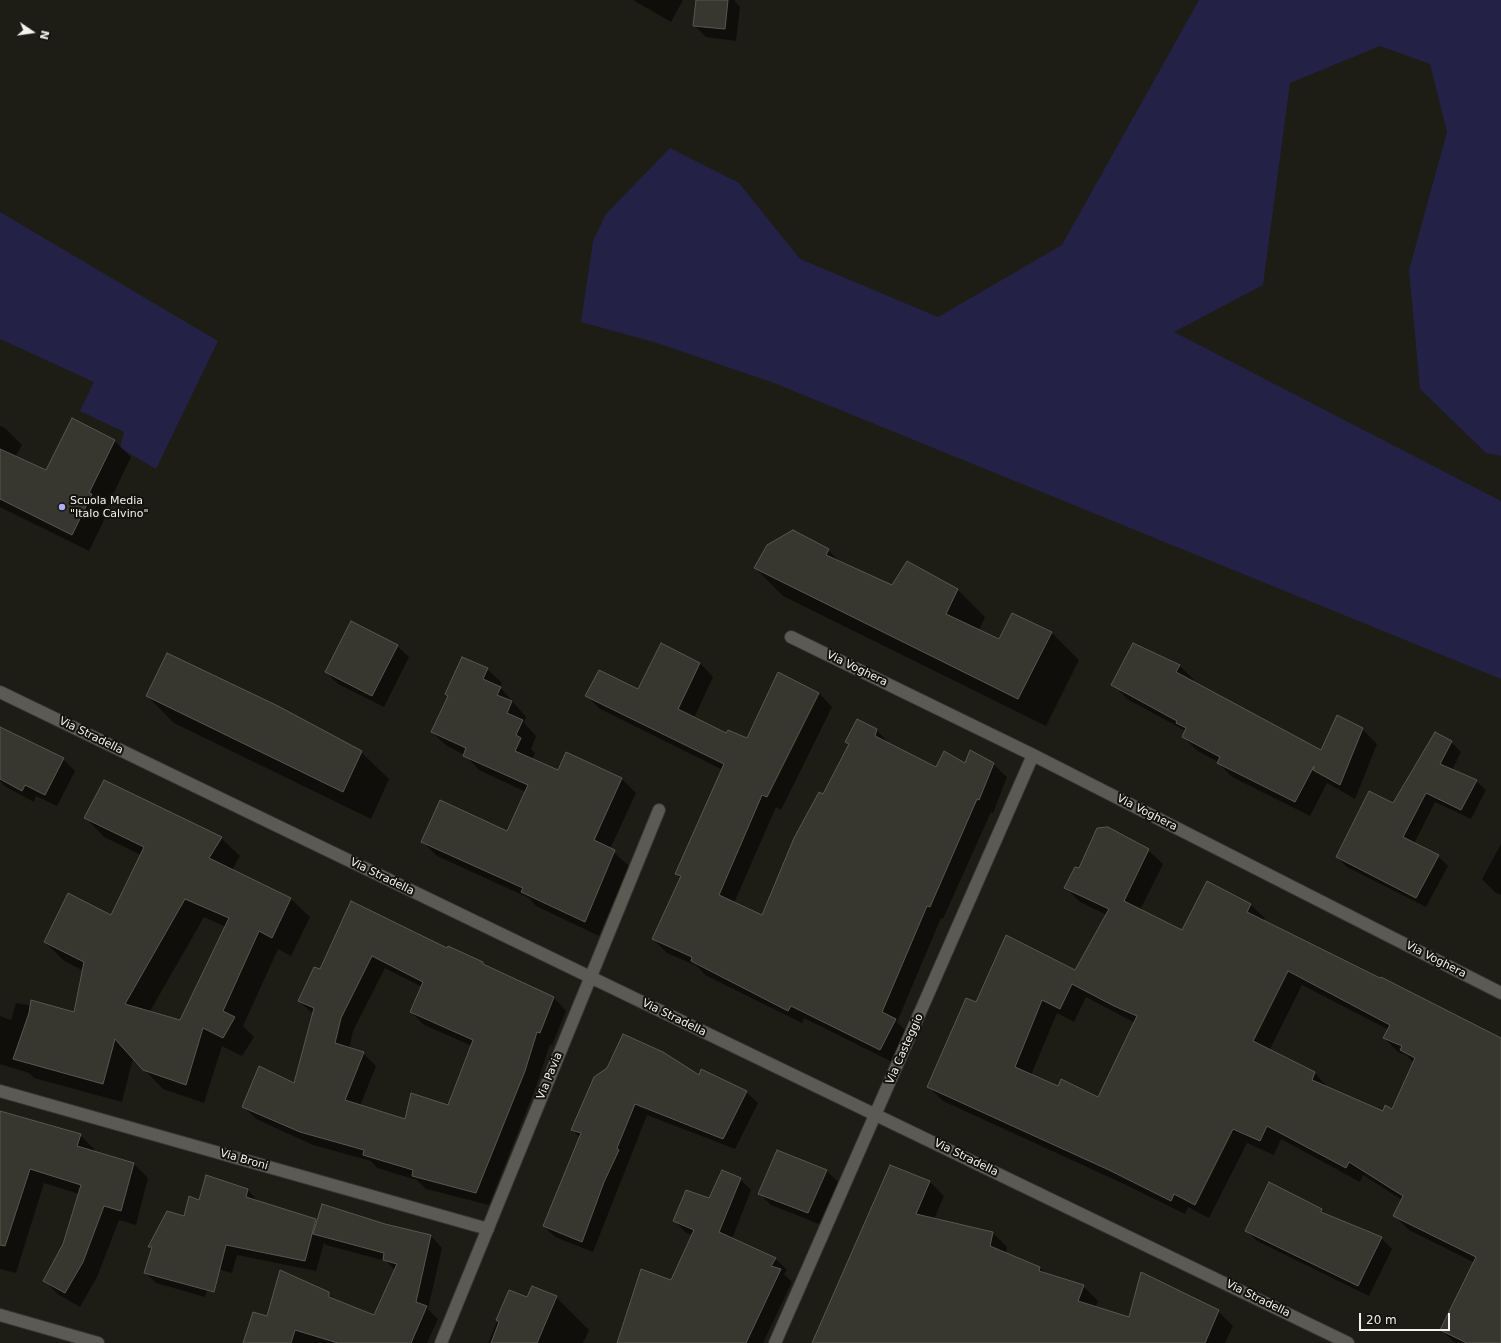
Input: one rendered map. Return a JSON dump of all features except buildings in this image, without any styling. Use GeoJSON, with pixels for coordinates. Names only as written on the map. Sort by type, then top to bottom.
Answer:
{"type":"FeatureCollection","features":[{"type":"Feature","properties":{"kind":"street","name":"Via Voghera"},"geometry":{"type":"LineString","coordinates":[[791,636],[1033,755],[1501,993]]}},
{"type":"Feature","properties":{"kind":"street","name":"Via Stradella"},"geometry":{"type":"LineString","coordinates":[[0,692],[1348,1343]]}},
{"type":"Feature","properties":{"kind":"street","name":"Via Casteggio"},"geometry":{"type":"LineString","coordinates":[[775,1343],[1033,755]]}},
{"type":"Feature","properties":{"kind":"street","name":"Via Pavia"},"geometry":{"type":"LineString","coordinates":[[441,1343],[659,810]]}},
{"type":"Feature","properties":{"kind":"street","name":"Via Broni"},"geometry":{"type":"LineString","coordinates":[[0,1091],[488,1229]]}},
{"type":"Feature","properties":{"kind":"street"},"geometry":{"type":"LineString","coordinates":[[0,1315],[98,1343]]}},
{"type":"Feature","properties":{"kind":"shaded area"},"geometry":{"type":"Polygon","coordinates":[[[1199,0],[1501,0],[1501,456],[1486,453],[1420,389],[1409,270],[1447,132],[1430,64],[1380,46],[1290,83],[1263,285],[1174,332],[1501,501],[1501,679],[774,383],[657,343],[581,322],[593,241],[606,214],[670,148],[739,183],[800,259],[938,317],[1062,245],[1199,0]]]}},
{"type":"Feature","properties":{"kind":"shaded area"},"geometry":{"type":"Polygon","coordinates":[[[0,212],[218,341],[156,469],[120,448],[124,432],[80,411],[94,382],[0,339],[0,212]]]}},
{"type":"Feature","properties":{"kind":"place","name":"Scuola Media \"Italo Calvino\""},"geometry":{"type":"Point","coordinates":[62,507]}}]}
